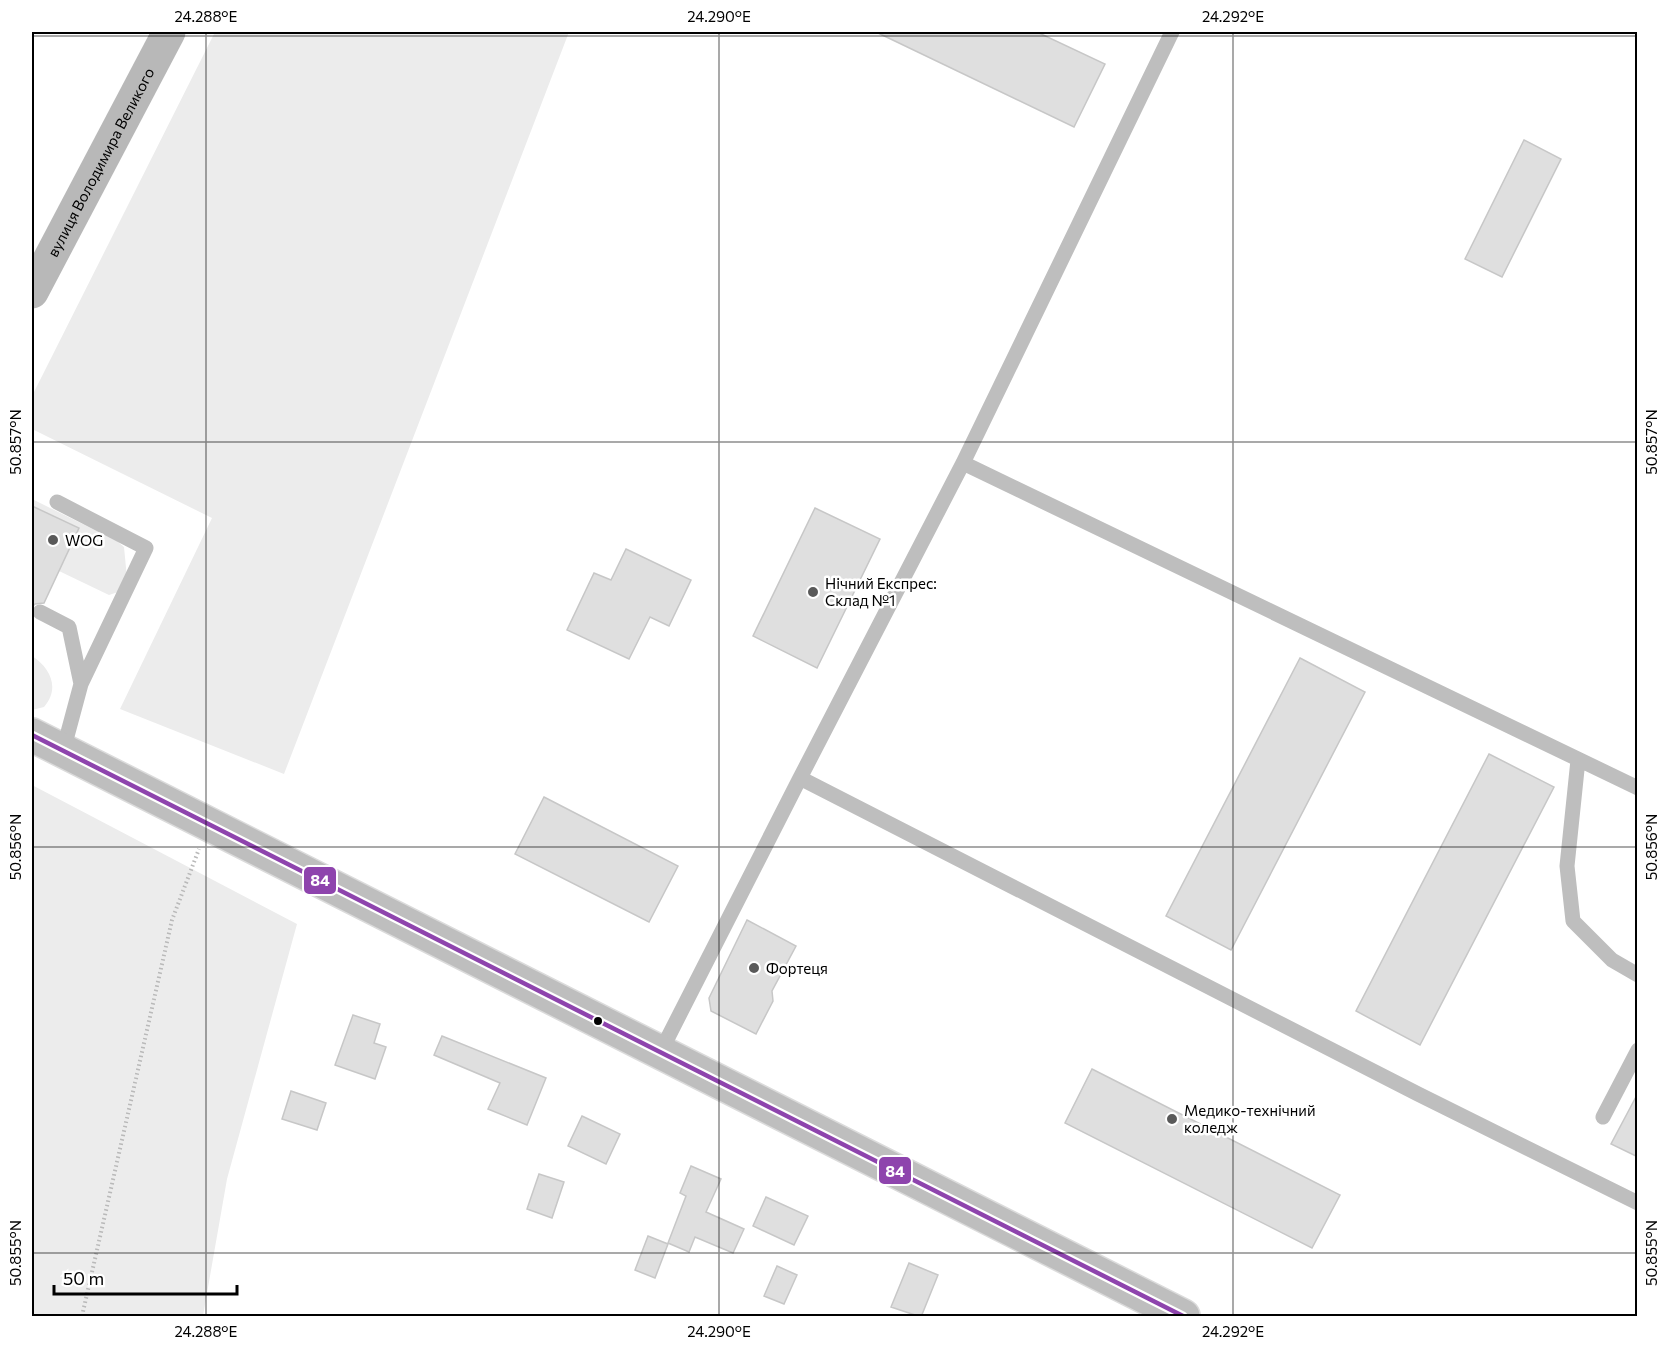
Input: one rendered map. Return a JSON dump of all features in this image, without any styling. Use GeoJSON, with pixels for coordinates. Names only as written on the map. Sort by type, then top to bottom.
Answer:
{"type":"FeatureCollection","features":[{"type":"Feature","properties":{"kind":"main road"},"geometry":{"type":"LineString","coordinates":[[32,735],[1183,1317]]}},
{"type":"Feature","properties":{"kind":"street","name":"вулиця Володимира Великого"},"geometry":{"type":"LineString","coordinates":[[32,292],[169,32]]}},
{"type":"Feature","properties":{"kind":"lane"},"geometry":{"type":"LineString","coordinates":[[660,1053],[963,463],[1172,32]]}},
{"type":"Feature","properties":{"kind":"lane"},"geometry":{"type":"LineString","coordinates":[[963,463],[1638,788]]}},
{"type":"Feature","properties":{"kind":"lane"},"geometry":{"type":"LineString","coordinates":[[57,502],[147,548],[81,684],[63,751]]}},
{"type":"Feature","properties":{"kind":"lane"},"geometry":{"type":"LineString","coordinates":[[40,612],[69,627],[81,684]]}},
{"type":"Feature","properties":{"kind":"lane"},"geometry":{"type":"LineString","coordinates":[[1578,760],[1567,866],[1573,921],[1612,960],[1638,975]]}},
{"type":"Feature","properties":{"kind":"lane"},"geometry":{"type":"LineString","coordinates":[[800,778],[1418,1094],[1638,1203]]}},
{"type":"Feature","properties":{"kind":"lane"},"geometry":{"type":"LineString","coordinates":[[1603,1117],[1638,1050]]}},
{"type":"Feature","properties":{"kind":"path"},"geometry":{"type":"LineString","coordinates":[[82,1317],[172,920],[208,825]]}},
{"type":"Feature","properties":{"kind":"shaded area"},"geometry":{"type":"Polygon","coordinates":[[[215,32],[569,32],[284,774],[120,709],[212,518],[32,429],[32,396],[215,32]]]}},
{"type":"Feature","properties":{"kind":"shaded area"},"geometry":{"type":"Polygon","coordinates":[[[32,499],[117,541],[124,547],[127,578],[118,592],[109,595],[59,571],[79,528],[34,507],[32,512],[32,499]]]}},
{"type":"Feature","properties":{"kind":"shaded area"},"geometry":{"type":"Polygon","coordinates":[[[32,656],[44,666],[48,673],[52,693],[44,707],[32,710],[32,656]]]}},
{"type":"Feature","properties":{"kind":"shaded area"},"geometry":{"type":"Polygon","coordinates":[[[32,785],[297,924],[227,1179],[203,1316],[32,1316],[32,785]]]}},
{"type":"Feature","properties":{"kind":"building"},"geometry":{"type":"Polygon","coordinates":[[[876,32],[1037,32],[1105,64],[1074,127],[876,32]]]}},
{"type":"Feature","properties":{"kind":"building"},"geometry":{"type":"Polygon","coordinates":[[[1524,140],[1561,159],[1502,277],[1465,259],[1524,140]]]}},
{"type":"Feature","properties":{"kind":"building","name":"WOG"},"geometry":{"type":"Polygon","coordinates":[[[32,506],[79,528],[44,603],[35,604],[32,607],[32,506]]]}},
{"type":"Feature","properties":{"kind":"building"},"geometry":{"type":"Polygon","coordinates":[[[815,508],[880,539],[817,668],[753,636],[815,508]]]}},
{"type":"Feature","properties":{"kind":"building"},"geometry":{"type":"Polygon","coordinates":[[[626,549],[691,580],[669,626],[650,617],[629,659],[567,630],[594,573],[611,580],[626,549]]]}},
{"type":"Feature","properties":{"kind":"building"},"geometry":{"type":"Polygon","coordinates":[[[1300,658],[1365,692],[1231,950],[1166,916],[1300,658]]]}},
{"type":"Feature","properties":{"kind":"building"},"geometry":{"type":"Polygon","coordinates":[[[1489,754],[1554,787],[1420,1045],[1356,1011],[1489,754]]]}},
{"type":"Feature","properties":{"kind":"building"},"geometry":{"type":"Polygon","coordinates":[[[544,797],[678,866],[649,922],[515,854],[544,797]]]}},
{"type":"Feature","properties":{"kind":"building","name":"Фортеця"},"geometry":{"type":"Polygon","coordinates":[[[747,920],[796,946],[772,991],[773,1001],[756,1034],[711,1011],[709,998],[747,920]]]}},
{"type":"Feature","properties":{"kind":"building"},"geometry":{"type":"Polygon","coordinates":[[[353,1015],[380,1024],[374,1043],[386,1047],[375,1079],[335,1065],[353,1015]]]}},
{"type":"Feature","properties":{"kind":"building"},"geometry":{"type":"Polygon","coordinates":[[[442,1036],[546,1078],[527,1125],[488,1109],[500,1083],[434,1055],[442,1036]]]}},
{"type":"Feature","properties":{"kind":"building"},"geometry":{"type":"Polygon","coordinates":[[[1092,1069],[1340,1195],[1312,1248],[1065,1123],[1092,1069]]]}},
{"type":"Feature","properties":{"kind":"building"},"geometry":{"type":"Polygon","coordinates":[[[291,1091],[326,1103],[317,1130],[282,1119],[291,1091]]]}},
{"type":"Feature","properties":{"kind":"building"},"geometry":{"type":"Polygon","coordinates":[[[1638,1093],[1638,1157],[1611,1144],[1638,1093]]]}},
{"type":"Feature","properties":{"kind":"building"},"geometry":{"type":"Polygon","coordinates":[[[582,1116],[620,1134],[606,1164],[568,1146],[582,1116]]]}},
{"type":"Feature","properties":{"kind":"building"},"geometry":{"type":"Polygon","coordinates":[[[691,1166],[721,1179],[706,1212],[744,1229],[733,1253],[695,1237],[689,1252],[668,1243],[686,1196],[680,1193],[691,1166]]]}},
{"type":"Feature","properties":{"kind":"building"},"geometry":{"type":"Polygon","coordinates":[[[539,1174],[564,1182],[552,1218],[527,1209],[539,1174]]]}},
{"type":"Feature","properties":{"kind":"building"},"geometry":{"type":"Polygon","coordinates":[[[766,1197],[808,1216],[794,1245],[753,1226],[766,1197]]]}},
{"type":"Feature","properties":{"kind":"building"},"geometry":{"type":"Polygon","coordinates":[[[648,1236],[668,1244],[655,1278],[635,1270],[648,1236]]]}},
{"type":"Feature","properties":{"kind":"building"},"geometry":{"type":"Polygon","coordinates":[[[909,1263],[938,1275],[921,1317],[891,1307],[909,1263]]]}},
{"type":"Feature","properties":{"kind":"building"},"geometry":{"type":"Polygon","coordinates":[[[777,1266],[797,1275],[784,1304],[764,1296],[777,1266]]]}},
{"type":"Feature","properties":{"kind":"transit line","name":"84"},"geometry":{"type":"LineString","coordinates":[[32,735],[1183,1316]]}},
{"type":"Feature","properties":{"kind":"place","name":"WOG"},"geometry":{"type":"Point","coordinates":[53,540]}},
{"type":"Feature","properties":{"kind":"place","name":"Нічний Експрес: Склад №1"},"geometry":{"type":"Point","coordinates":[813,592]}},
{"type":"Feature","properties":{"kind":"place","name":"Фортеця"},"geometry":{"type":"Point","coordinates":[754,968]}},
{"type":"Feature","properties":{"kind":"place","name":"Медико-технічний коледж"},"geometry":{"type":"Point","coordinates":[1172,1119]}}]}
